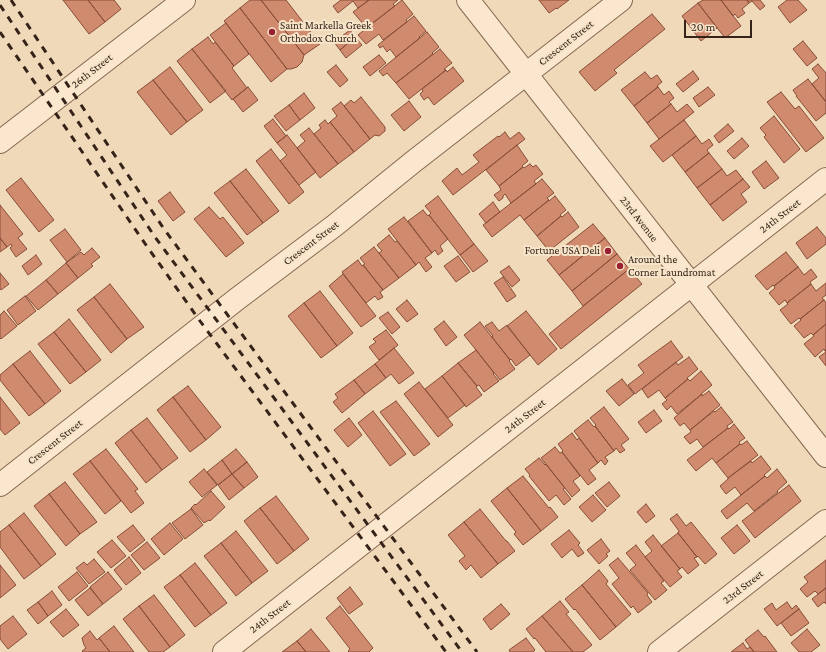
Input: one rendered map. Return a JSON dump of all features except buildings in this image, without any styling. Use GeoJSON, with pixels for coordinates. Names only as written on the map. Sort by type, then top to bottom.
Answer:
{"type":"FeatureCollection","features":[{"type":"Feature","properties":{"kind":"street","name":"26th Street"},"geometry":{"type":"LineString","coordinates":[[0,142],[184,0]]}},
{"type":"Feature","properties":{"kind":"street","name":"23rd Avenue"},"geometry":{"type":"LineString","coordinates":[[468,0],[826,456]]}},
{"type":"Feature","properties":{"kind":"street","name":"Crescent Street"},"geometry":{"type":"LineString","coordinates":[[0,485],[237,299],[334,226],[621,0]]}},
{"type":"Feature","properties":{"kind":"street","name":"24th Street"},"geometry":{"type":"LineString","coordinates":[[224,652],[826,180]]}},
{"type":"Feature","properties":{"kind":"street","name":"23rd Street"},"geometry":{"type":"LineString","coordinates":[[659,652],[826,522]]}},
{"type":"Feature","properties":{"kind":"railway"},"geometry":{"type":"LineString","coordinates":[[11,0],[164,229],[477,652]]}},
{"type":"Feature","properties":{"kind":"railway"},"geometry":{"type":"LineString","coordinates":[[0,5],[155,237],[462,652]]}},
{"type":"Feature","properties":{"kind":"railway"},"geometry":{"type":"LineString","coordinates":[[0,32],[200,321],[446,652]]}},
{"type":"Feature","properties":{"kind":"place","name":"Saint Markella Greek Orthodox Church"},"geometry":{"type":"Point","coordinates":[272,32]}},
{"type":"Feature","properties":{"kind":"place","name":"Fortune USA Deli"},"geometry":{"type":"Point","coordinates":[608,251]}},
{"type":"Feature","properties":{"kind":"place","name":"Around the Corner Laundromat"},"geometry":{"type":"Point","coordinates":[620,266]}}]}
